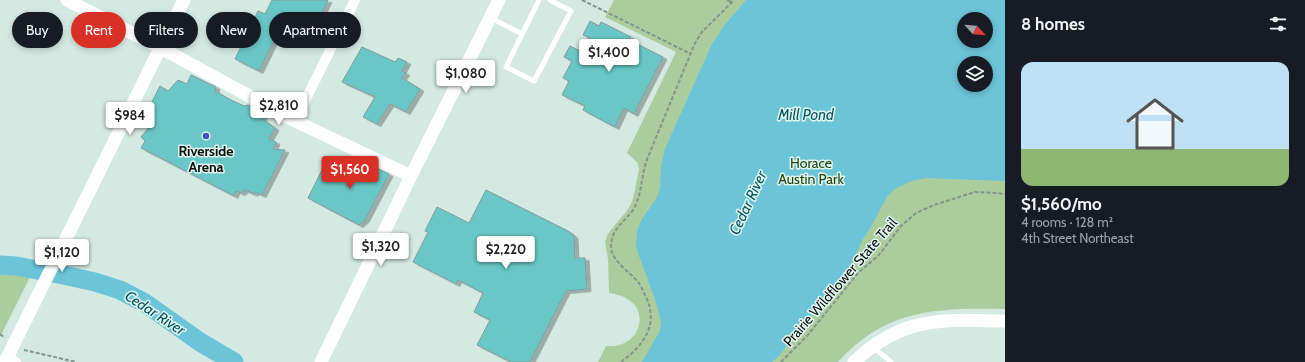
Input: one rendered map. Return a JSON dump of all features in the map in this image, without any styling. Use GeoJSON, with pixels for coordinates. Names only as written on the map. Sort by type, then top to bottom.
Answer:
{"type":"FeatureCollection","features":[{"type":"Feature","properties":{"kind":"street"},"geometry":{"type":"LineString","coordinates":[[67,0],[134,34]]}},
{"type":"Feature","properties":{"kind":"street"},"geometry":{"type":"LineString","coordinates":[[178,12],[184,0]]}},
{"type":"Feature","properties":{"kind":"street"},"geometry":{"type":"LineString","coordinates":[[295,121],[355,0]]}},
{"type":"Feature","properties":{"kind":"street"},"geometry":{"type":"LineString","coordinates":[[321,362],[411,176],[499,0]]}},
{"type":"Feature","properties":{"kind":"street"},"geometry":{"type":"LineString","coordinates":[[9,360],[14,344],[24,323],[161,48],[295,121],[411,176]]}},
{"type":"Feature","properties":{"kind":"street"},"geometry":{"type":"LineString","coordinates":[[854,362],[881,341],[901,331],[922,324],[942,321],[1005,321]]}},
{"type":"Feature","properties":{"kind":"lane"},"geometry":{"type":"LineString","coordinates":[[539,0],[506,67],[534,81],[571,11],[550,0]]}},
{"type":"Feature","properties":{"kind":"lane"},"geometry":{"type":"LineString","coordinates":[[490,18],[522,34]]}},
{"type":"Feature","properties":{"kind":"lane"},"geometry":{"type":"LineString","coordinates":[[873,347],[891,362]]}},
{"type":"Feature","properties":{"kind":"path"},"geometry":{"type":"LineString","coordinates":[[582,0],[691,54]]}},
{"type":"Feature","properties":{"kind":"path"},"geometry":{"type":"LineString","coordinates":[[727,0],[732,2]]}},
{"type":"Feature","properties":{"kind":"path"},"geometry":{"type":"LineString","coordinates":[[621,362],[635,351],[649,331],[651,319],[650,304],[639,282],[614,257],[611,248],[611,240],[614,232],[632,210],[637,200],[645,166],[695,43],[702,32],[734,0]]}},
{"type":"Feature","properties":{"kind":"path","name":"Prairie Wildflower State Trail"},"geometry":{"type":"LineString","coordinates":[[781,362],[807,336],[858,273],[879,255],[901,226],[916,213],[934,205],[975,192],[1005,194]]}},
{"type":"Feature","properties":{"kind":"path"},"geometry":{"type":"LineString","coordinates":[[0,334],[25,351],[76,362]]}},
{"type":"Feature","properties":{"kind":"green space","name":"Mill Pond"},"geometry":{"type":"Polygon","coordinates":[[[614,0],[1005,0],[1005,309],[958,309],[936,311],[895,321],[875,331],[856,344],[838,362],[598,362],[606,346],[619,345],[629,340],[636,333],[639,323],[639,313],[634,304],[624,297],[609,293],[608,259],[605,242],[610,231],[631,204],[639,169],[637,162],[627,153],[676,52],[605,17],[614,0]]]}},
{"type":"Feature","properties":{"kind":"green space"},"geometry":{"type":"Polygon","coordinates":[[[0,265],[34,269],[0,337],[0,265]]]}},
{"type":"Feature","properties":{"kind":"water","name":"Mill Pond"},"geometry":{"type":"Polygon","coordinates":[[[746,0],[1005,0],[1005,181],[926,178],[912,181],[895,189],[888,195],[864,237],[845,277],[829,298],[793,336],[780,355],[772,362],[642,362],[660,331],[661,321],[655,299],[636,246],[637,231],[642,219],[656,199],[660,189],[661,166],[665,149],[712,44],[724,26],[746,0]]]}},
{"type":"Feature","properties":{"kind":"building"},"geometry":{"type":"Polygon","coordinates":[[[272,0],[328,0],[322,12],[269,12],[269,48],[270,48],[259,71],[235,59],[240,48],[261,48],[261,12],[265,14],[272,0]]]}},
{"type":"Feature","properties":{"kind":"building"},"geometry":{"type":"Polygon","coordinates":[[[590,21],[599,26],[601,22],[631,37],[629,40],[663,57],[634,114],[624,108],[615,127],[583,110],[585,106],[562,95],[569,81],[563,78],[572,61],[564,57],[570,46],[582,52],[590,38],[583,35],[590,21]]]}},
{"type":"Feature","properties":{"kind":"building"},"geometry":{"type":"Polygon","coordinates":[[[362,47],[395,62],[398,58],[407,62],[402,71],[406,73],[402,78],[420,89],[406,112],[390,104],[377,124],[363,117],[375,97],[342,82],[362,47]]]}},
{"type":"Feature","properties":{"kind":"building","name":"Riverside Arena"},"geometry":{"type":"Polygon","coordinates":[[[191,75],[216,87],[215,91],[231,100],[244,106],[248,105],[264,113],[262,119],[275,128],[269,139],[276,142],[273,149],[285,150],[262,195],[255,192],[254,194],[245,190],[241,193],[236,191],[234,196],[141,148],[145,141],[141,137],[150,126],[141,123],[160,86],[168,91],[178,80],[187,84],[191,75]]]}},
{"type":"Feature","properties":{"kind":"building"},"geometry":{"type":"Polygon","coordinates":[[[355,158],[389,174],[365,220],[359,225],[308,198],[324,166],[345,176],[355,158]]]}},
{"type":"Feature","properties":{"kind":"building"},"geometry":{"type":"Polygon","coordinates":[[[486,190],[568,231],[574,236],[575,258],[585,258],[587,289],[566,291],[530,362],[511,362],[477,345],[490,320],[474,312],[483,293],[458,280],[456,284],[413,262],[428,232],[425,231],[437,207],[469,223],[486,190]]]}},
{"type":"Feature","properties":{"kind":"waterway","name":"Cedar River"},"geometry":{"type":"LineString","coordinates":[[0,265],[16,266],[63,275],[95,282],[120,290],[145,303],[200,342],[234,362]]}},
{"type":"Feature","properties":{"kind":"place","name":"Riverside Arena"},"geometry":{"type":"Point","coordinates":[206,136]}},
{"type":"Feature","properties":{"kind":"park label","name":"Horace Austin Park"},"geometry":{"type":"Point","coordinates":[811,172]}}]}
